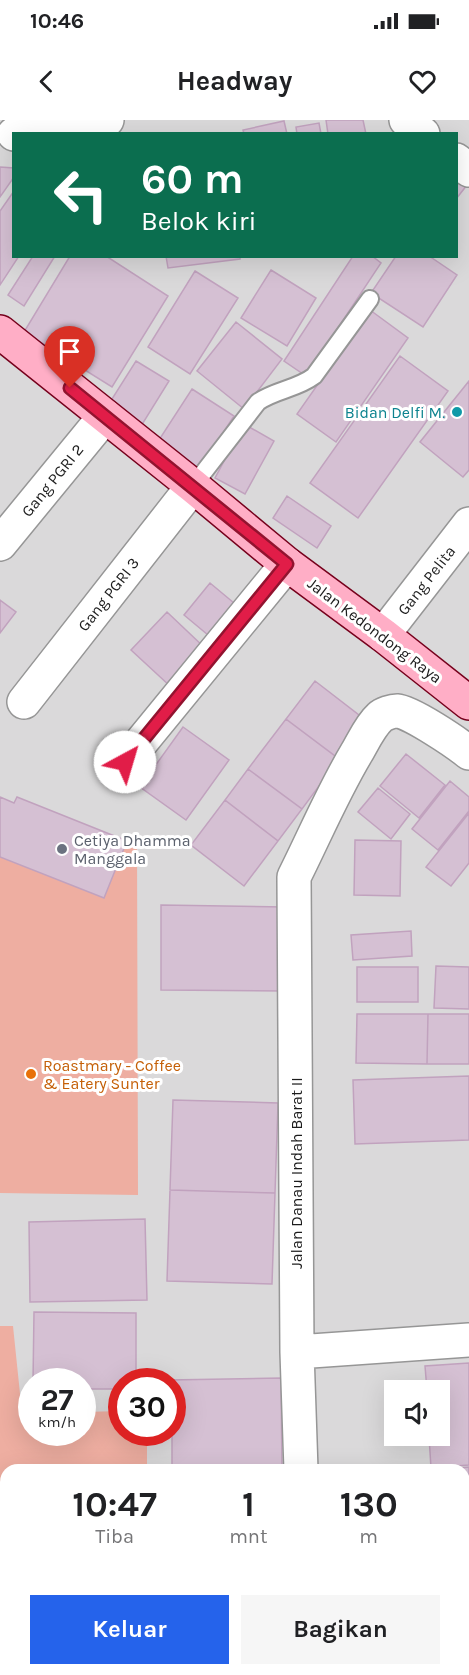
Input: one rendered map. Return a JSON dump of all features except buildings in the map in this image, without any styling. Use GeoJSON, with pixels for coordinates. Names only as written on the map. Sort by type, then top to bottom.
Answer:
{"type":"FeatureCollection","features":[{"type":"Feature","properties":{"kind":"street"},"geometry":{"type":"LineString","coordinates":[[27,132],[107,120]]}},
{"type":"Feature","properties":{"kind":"street"},"geometry":{"type":"LineString","coordinates":[[406,120],[421,132]]}},
{"type":"Feature","properties":{"kind":"street","name":"Jalan Kedondong Raya"},"geometry":{"type":"LineString","coordinates":[[0,333],[193,486],[287,564],[383,635],[469,703]]}},
{"type":"Feature","properties":{"kind":"street","name":"Gang PGRI 2"},"geometry":{"type":"LineString","coordinates":[[0,544],[105,416]]}},
{"type":"Feature","properties":{"kind":"street","name":"Gang PGRI 3"},"geometry":{"type":"LineString","coordinates":[[24,702],[193,486]]}},
{"type":"Feature","properties":{"kind":"street","name":"Gang Pelita"},"geometry":{"type":"LineString","coordinates":[[383,635],[469,524]]}},
{"type":"Feature","properties":{"kind":"street"},"geometry":{"type":"LineString","coordinates":[[125,762],[287,564]]}},
{"type":"Feature","properties":{"kind":"street","name":"Jalan Danau Indah Barat II"},"geometry":{"type":"LineString","coordinates":[[301,1464],[297,1352],[294,877],[333,794],[380,717],[397,711],[404,713],[418,719],[469,753]]}},
{"type":"Feature","properties":{"kind":"street"},"geometry":{"type":"LineString","coordinates":[[297,1352],[469,1340]]}},
{"type":"Feature","properties":{"kind":"lane"},"geometry":{"type":"LineString","coordinates":[[193,486],[258,402],[306,382],[314,376],[370,299]]}},
{"type":"Feature","properties":{"kind":"shaded area"},"geometry":{"type":"Polygon","coordinates":[[[0,120],[469,120],[469,1464],[0,1464],[0,120]]]}},
{"type":"Feature","properties":{"kind":"shaded area"},"geometry":{"type":"Polygon","coordinates":[[[137,839],[138,1195],[0,1193],[0,846],[137,839]]]}},
{"type":"Feature","properties":{"kind":"shaded area"},"geometry":{"type":"Polygon","coordinates":[[[0,1326],[13,1326],[18,1374],[18,1446],[96,1446],[96,1412],[108,1411],[108,1446],[147,1446],[147,1464],[0,1464],[0,1326]]]}},
{"type":"Feature","properties":{"kind":"place","name":"Bidan Delfi M."},"geometry":{"type":"Point","coordinates":[457,412]}},
{"type":"Feature","properties":{"kind":"place","name":"Cetiya Dhamma Manggala"},"geometry":{"type":"Point","coordinates":[62,849]}},
{"type":"Feature","properties":{"kind":"place","name":"Roastmary - Coffee & Eatery Sunter"},"geometry":{"type":"Point","coordinates":[31,1074]}},
{"type":"Feature","properties":{"kind":"route"},"geometry":{"type":"LineString","coordinates":[[70,388],[287,564],[125,762]]}}]}
